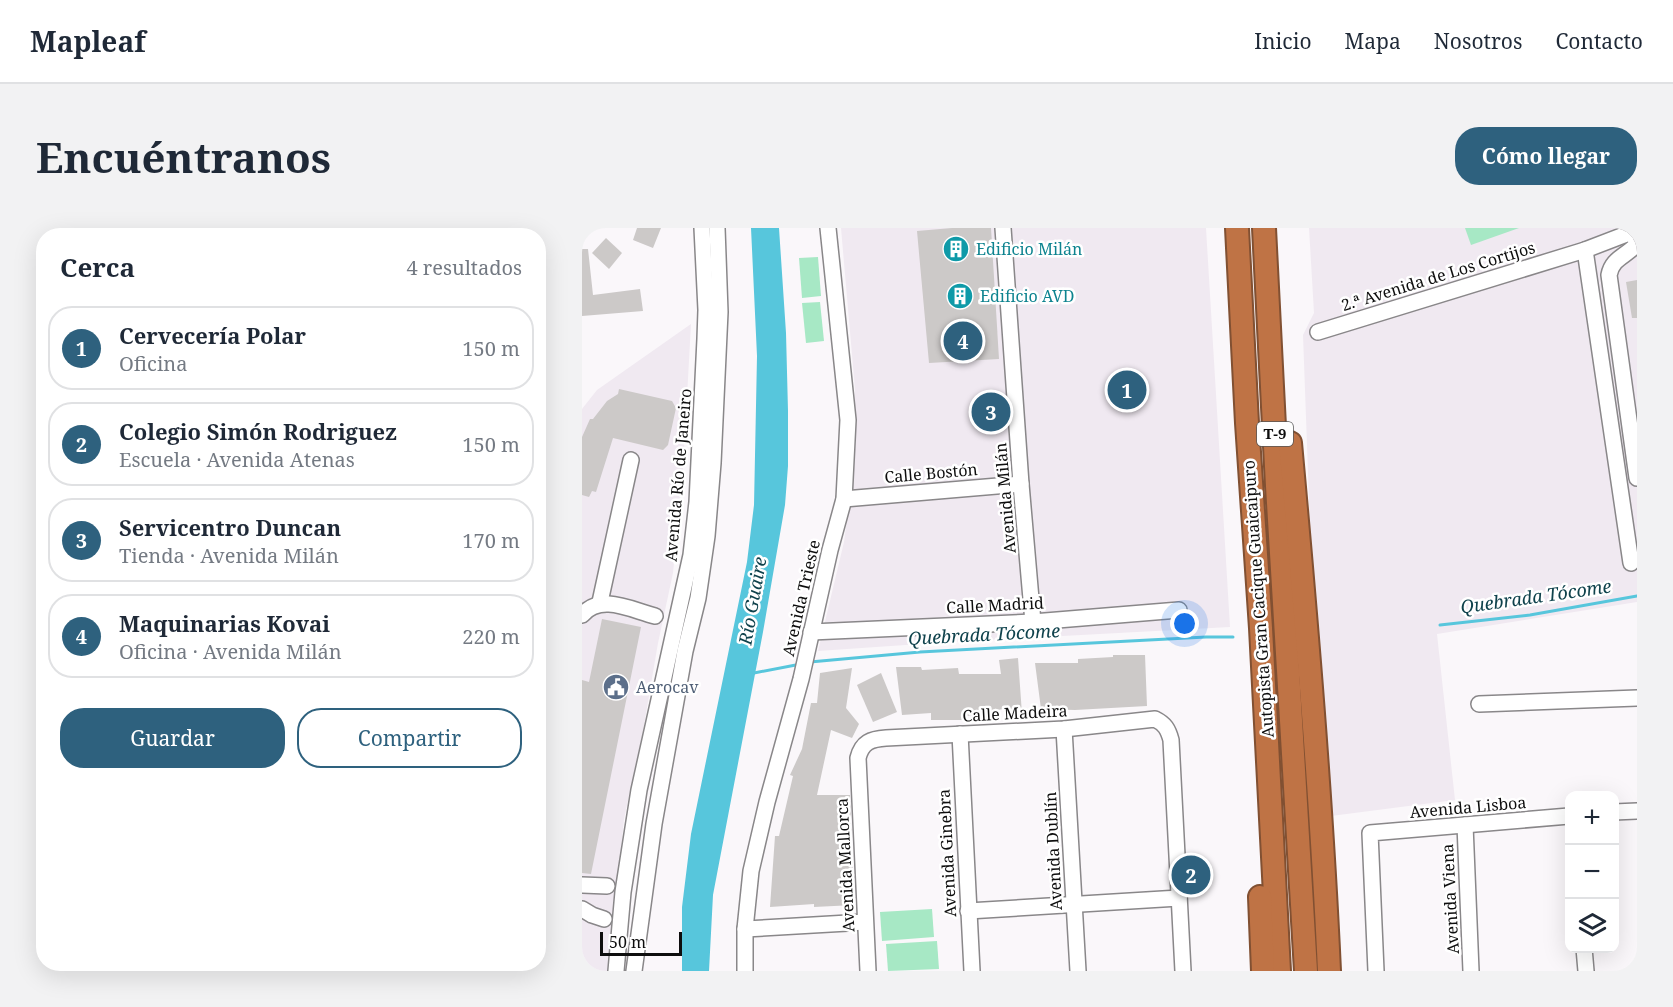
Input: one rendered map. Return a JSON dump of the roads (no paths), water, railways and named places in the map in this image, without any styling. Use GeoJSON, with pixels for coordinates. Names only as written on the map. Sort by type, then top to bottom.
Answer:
{"type":"FeatureCollection","features":[{"type":"Feature","properties":{"kind":"highway","name":"Autopista Gran Cacique Guaicaipuro"},"geometry":{"type":"LineString","coordinates":[[1237,228],[1246,423],[1261,627],[1279,971]]}},
{"type":"Feature","properties":{"kind":"highway","name":"Autopista Gran Cacique Guaicaipuro"},"geometry":{"type":"LineString","coordinates":[[1264,228],[1306,971]]}},
{"type":"Feature","properties":{"kind":"highway"},"geometry":{"type":"LineString","coordinates":[[1267,295],[1285,388],[1307,637],[1325,878],[1329,971]]}},
{"type":"Feature","properties":{"kind":"highway"},"geometry":{"type":"LineString","coordinates":[[1261,627],[1252,653],[1263,971]]}},
{"type":"Feature","properties":{"kind":"highway"},"geometry":{"type":"LineString","coordinates":[[1325,878],[1335,971]]}},
{"type":"Feature","properties":{"kind":"street","name":"Avenida Río de Janeiro"},"geometry":{"type":"LineString","coordinates":[[616,971],[623,892],[637,801],[694,536],[706,310],[702,228]]}},
{"type":"Feature","properties":{"kind":"street","name":"Avenida Río de Janeiro"},"geometry":{"type":"LineString","coordinates":[[634,971],[654,824],[698,598],[707,536],[720,312],[717,228]]}},
{"type":"Feature","properties":{"kind":"street","name":"Avenida Trieste"},"geometry":{"type":"LineString","coordinates":[[745,971],[745,929],[751,871],[844,499],[848,420],[828,228]]}},
{"type":"Feature","properties":{"kind":"street","name":"Avenida Milán"},"geometry":{"type":"LineString","coordinates":[[1004,228],[1021,484],[1033,622]]}},
{"type":"Feature","properties":{"kind":"street","name":"2.ª Avenida de Los Cortijos"},"geometry":{"type":"LineString","coordinates":[[1318,332],[1585,250],[1635,231]]}},
{"type":"Feature","properties":{"kind":"street"},"geometry":{"type":"LineString","coordinates":[[1635,231],[1635,246],[1616,260],[1611,266],[1609,275],[1637,478]]}},
{"type":"Feature","properties":{"kind":"street"},"geometry":{"type":"LineString","coordinates":[[1585,250],[1631,563]]}},
{"type":"Feature","properties":{"kind":"street"},"geometry":{"type":"LineString","coordinates":[[600,602],[631,460]]}},
{"type":"Feature","properties":{"kind":"street","name":"Calle Bostón"},"geometry":{"type":"LineString","coordinates":[[844,499],[1021,484]]}},
{"type":"Feature","properties":{"kind":"street"},"geometry":{"type":"LineString","coordinates":[[582,615],[588,608],[600,602],[655,616]]}},
{"type":"Feature","properties":{"kind":"street","name":"Calle Madrid"},"geometry":{"type":"LineString","coordinates":[[812,632],[1033,622],[1179,610]]}},
{"type":"Feature","properties":{"kind":"street"},"geometry":{"type":"LineString","coordinates":[[1479,704],[1637,698]]}},
{"type":"Feature","properties":{"kind":"street","name":"Calle Madeira"},"geometry":{"type":"LineString","coordinates":[[858,758],[863,745],[873,739],[1064,729],[1155,719],[1163,723],[1171,740],[1179,898]]}},
{"type":"Feature","properties":{"kind":"street","name":"Avenida Dublín"},"geometry":{"type":"LineString","coordinates":[[1064,729],[1078,971]]}},
{"type":"Feature","properties":{"kind":"street","name":"Avenida Ginebra"},"geometry":{"type":"LineString","coordinates":[[960,734],[972,971]]}},
{"type":"Feature","properties":{"kind":"street","name":"Avenida Mallorca"},"geometry":{"type":"LineString","coordinates":[[858,758],[868,971]]}},
{"type":"Feature","properties":{"kind":"street"},"geometry":{"type":"LineString","coordinates":[[1619,812],[1637,811]]}},
{"type":"Feature","properties":{"kind":"street","name":"Avenida Lisboa"},"geometry":{"type":"LineString","coordinates":[[1376,971],[1370,833],[1565,816]]}},
{"type":"Feature","properties":{"kind":"street","name":"Avenida Viena"},"geometry":{"type":"LineString","coordinates":[[1465,825],[1472,971]]}},
{"type":"Feature","properties":{"kind":"street"},"geometry":{"type":"LineString","coordinates":[[582,885],[606,886]]}},
{"type":"Feature","properties":{"kind":"street"},"geometry":{"type":"LineString","coordinates":[[968,911],[1179,898],[1183,971]]}},
{"type":"Feature","properties":{"kind":"street"},"geometry":{"type":"LineString","coordinates":[[582,909],[604,919]]}},
{"type":"Feature","properties":{"kind":"street"},"geometry":{"type":"LineString","coordinates":[[745,929],[865,922]]}},
{"type":"Feature","properties":{"kind":"street"},"geometry":{"type":"LineString","coordinates":[[1584,953],[1586,971]]}},
{"type":"Feature","properties":{"kind":"water","name":"Río Guaire"},"geometry":{"type":"Polygon","coordinates":[[[751,228],[779,228],[786,333],[788,411],[785,505],[713,895],[709,971],[682,971],[682,907],[691,834],[747,562],[754,505],[757,356],[751,228]]]}},
{"type":"Feature","properties":{"kind":"waterway","name":"Quebrada Tócome"},"geometry":{"type":"LineString","coordinates":[[1440,625],[1530,615],[1637,596]]}},
{"type":"Feature","properties":{"kind":"waterway","name":"Quebrada Tócome"},"geometry":{"type":"LineString","coordinates":[[810,662],[920,652],[1233,637]]}},
{"type":"Feature","properties":{"kind":"waterway","name":"Quebrada Tócome"},"geometry":{"type":"LineString","coordinates":[[754,673],[801,664]]}},
{"type":"Feature","properties":{"kind":"place","name":"Edificio Milán"},"geometry":{"type":"Point","coordinates":[956,249]}},
{"type":"Feature","properties":{"kind":"place","name":"Edificio AVD"},"geometry":{"type":"Point","coordinates":[960,296]}},
{"type":"Feature","properties":{"kind":"place","name":"Maquinarias Kovai"},"geometry":{"type":"Point","coordinates":[963,341]}},
{"type":"Feature","properties":{"kind":"place","name":"Cervecería Polar"},"geometry":{"type":"Point","coordinates":[1127,390]}},
{"type":"Feature","properties":{"kind":"place","name":"Servicentro Duncan"},"geometry":{"type":"Point","coordinates":[991,412]}},
{"type":"Feature","properties":{"kind":"place","name":"Aerocav"},"geometry":{"type":"Point","coordinates":[616,687]}},
{"type":"Feature","properties":{"kind":"place","name":"Colegio Simón Rodriguez"},"geometry":{"type":"Point","coordinates":[1191,875]}}]}
